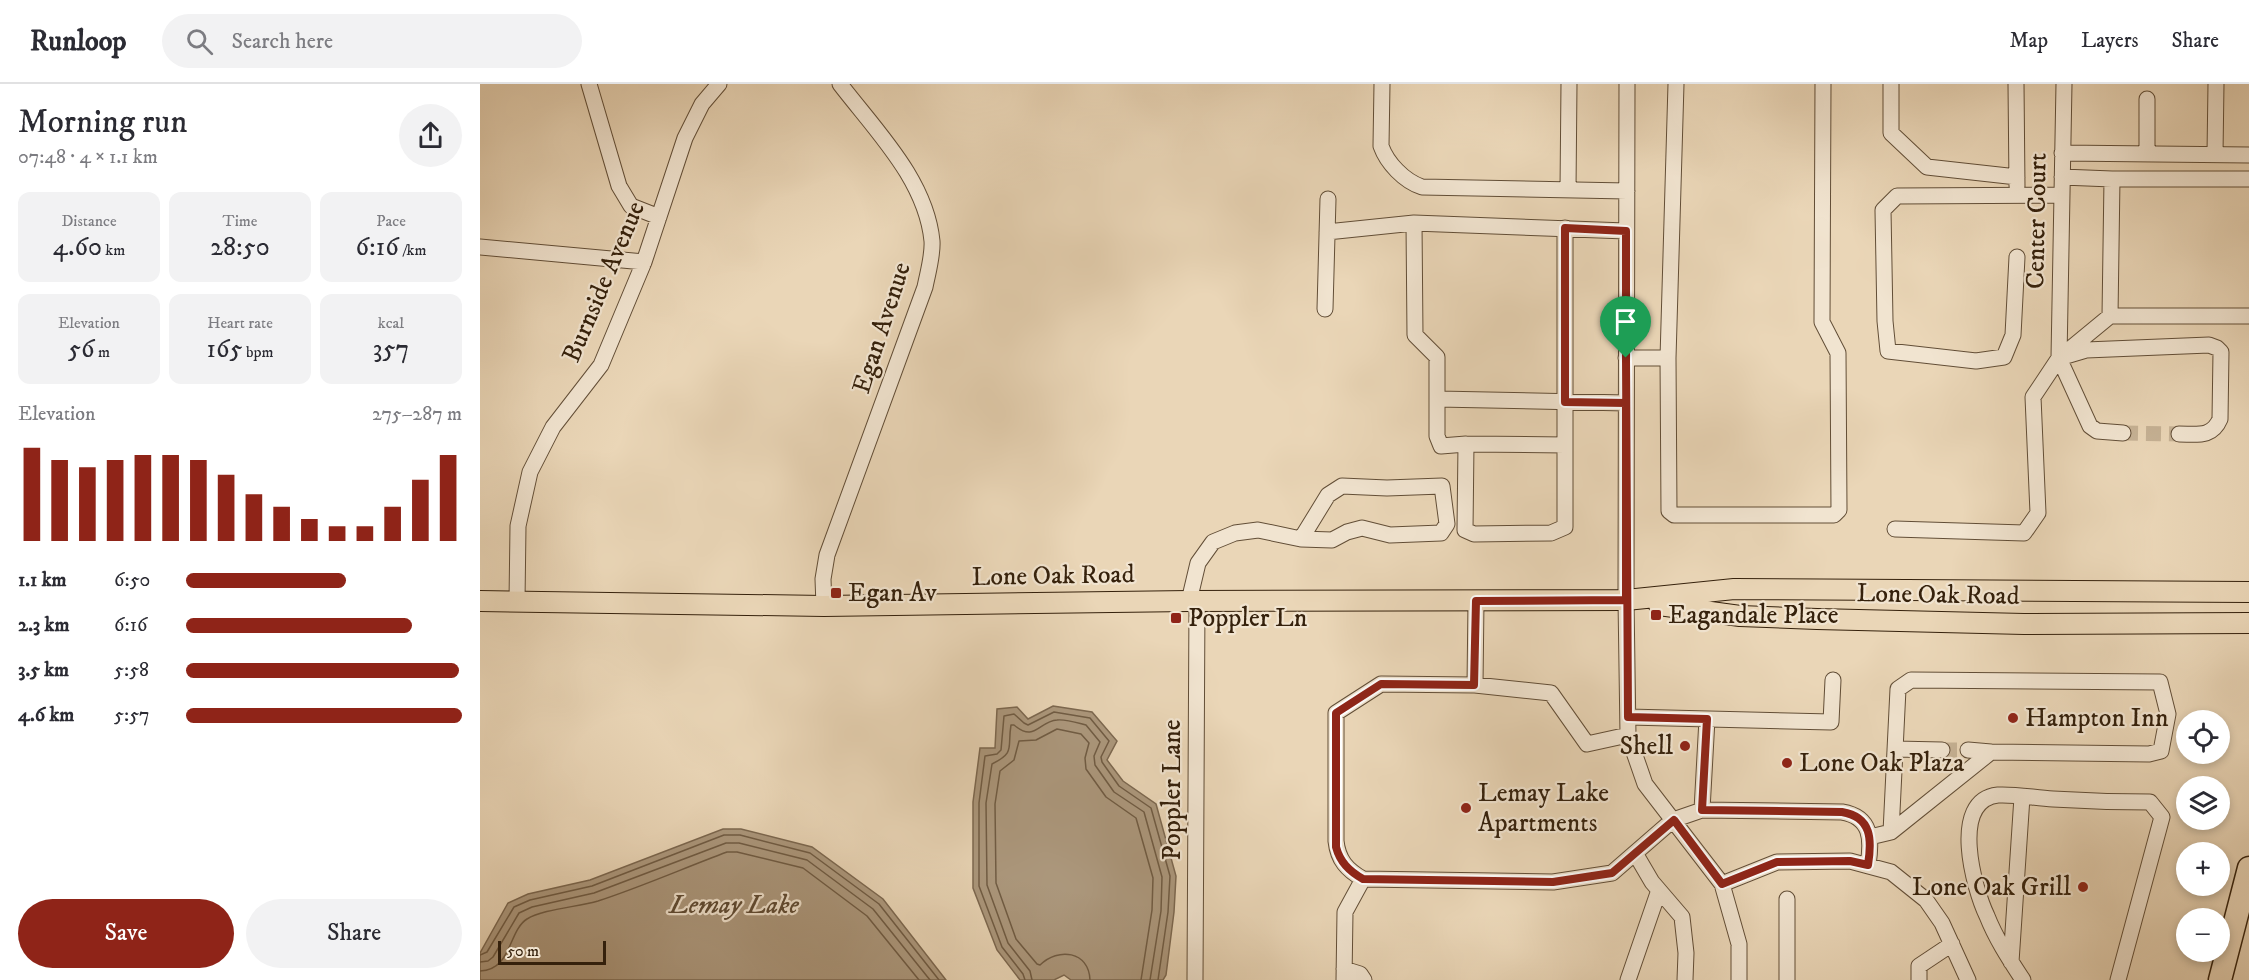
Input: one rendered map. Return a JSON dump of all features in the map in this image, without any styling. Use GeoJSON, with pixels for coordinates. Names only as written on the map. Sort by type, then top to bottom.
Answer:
{"type":"FeatureCollection","features":[{"type":"Feature","properties":{"kind":"highway"},"geometry":{"type":"LineString","coordinates":[[2220,980],[2249,868]]}},
{"type":"Feature","properties":{"kind":"main road","name":"Lone Oak Road"},"geometry":{"type":"LineString","coordinates":[[480,601],[824,606],[1193,601],[1626,600],[1734,589],[2249,592]]}},
{"type":"Feature","properties":{"kind":"main road","name":"Lone Oak Road"},"geometry":{"type":"LineString","coordinates":[[1626,600],[1751,616],[2001,623],[2249,623]]}},
{"type":"Feature","properties":{"kind":"main road"},"geometry":{"type":"LineString","coordinates":[[2117,624],[2192,636],[2249,636]]}},
{"type":"Feature","properties":{"kind":"street"},"geometry":{"type":"LineString","coordinates":[[589,84],[619,186],[631,206],[659,217]]}},
{"type":"Feature","properties":{"kind":"street","name":"Burnside Avenue"},"geometry":{"type":"LineString","coordinates":[[517,601],[518,526],[530,472],[553,427],[601,365],[644,262],[685,138],[702,104],[719,84]]}},
{"type":"Feature","properties":{"kind":"street","name":"Egan Avenue"},"geometry":{"type":"LineString","coordinates":[[824,606],[827,555],[925,287],[932,244],[927,211],[913,179],[840,84]]}},
{"type":"Feature","properties":{"kind":"street"},"geometry":{"type":"LineString","coordinates":[[1382,84],[1381,146],[1384,155],[1413,184],[1439,188],[1627,191]]}},
{"type":"Feature","properties":{"kind":"street"},"geometry":{"type":"LineString","coordinates":[[1568,190],[1569,84]]}},
{"type":"Feature","properties":{"kind":"street"},"geometry":{"type":"LineString","coordinates":[[1627,84],[1628,735],[1645,784],[1722,884],[1739,944],[1739,980]]}},
{"type":"Feature","properties":{"kind":"street"},"geometry":{"type":"LineString","coordinates":[[1676,84],[1668,358],[1669,512],[1671,514],[1834,515],[1837,513],[1838,353],[1822,322],[1823,84]]}},
{"type":"Feature","properties":{"kind":"street"},"geometry":{"type":"LineString","coordinates":[[1891,84],[1891,133],[1927,167],[2017,177]]}},
{"type":"Feature","properties":{"kind":"street"},"geometry":{"type":"LineString","coordinates":[[2016,84],[2017,195]]}},
{"type":"Feature","properties":{"kind":"street","name":"Center Court"},"geometry":{"type":"LineString","coordinates":[[2059,358],[2064,84]]}},
{"type":"Feature","properties":{"kind":"street"},"geometry":{"type":"LineString","coordinates":[[2215,154],[2216,84]]}},
{"type":"Feature","properties":{"kind":"street"},"geometry":{"type":"LineString","coordinates":[[2147,99],[2147,154]]}},
{"type":"Feature","properties":{"kind":"street"},"geometry":{"type":"LineString","coordinates":[[2062,153],[2249,154]]}},
{"type":"Feature","properties":{"kind":"street"},"geometry":{"type":"LineString","coordinates":[[2062,177],[2249,179]]}},
{"type":"Feature","properties":{"kind":"street"},"geometry":{"type":"LineString","coordinates":[[2110,316],[2112,179]]}},
{"type":"Feature","properties":{"kind":"street"},"geometry":{"type":"LineString","coordinates":[[2017,257],[2013,335],[2004,357],[1976,361],[1888,351],[1885,321],[1883,210],[1897,196],[2062,195]]}},
{"type":"Feature","properties":{"kind":"street"},"geometry":{"type":"LineString","coordinates":[[1325,309],[1328,199]]}},
{"type":"Feature","properties":{"kind":"street"},"geometry":{"type":"LineString","coordinates":[[1328,232],[1414,223],[1626,231]]}},
{"type":"Feature","properties":{"kind":"street"},"geometry":{"type":"LineString","coordinates":[[1414,223],[1415,335],[1437,357],[1437,436],[1441,446],[1565,445]]}},
{"type":"Feature","properties":{"kind":"street"},"geometry":{"type":"LineString","coordinates":[[1466,444],[1465,530],[1474,534],[1551,532],[1565,527],[1565,228]]}},
{"type":"Feature","properties":{"kind":"street"},"geometry":{"type":"LineString","coordinates":[[480,247],[644,262]]}},
{"type":"Feature","properties":{"kind":"street"},"geometry":{"type":"LineString","coordinates":[[1895,529],[2024,533],[2038,513],[2033,397],[2059,358],[2110,316],[2249,316]]}},
{"type":"Feature","properties":{"kind":"street"},"geometry":{"type":"LineString","coordinates":[[2059,358],[2086,350],[2209,345],[2217,348],[2221,352],[2220,419],[2216,428],[2208,433],[2179,434]]}},
{"type":"Feature","properties":{"kind":"street"},"geometry":{"type":"LineString","coordinates":[[1626,358],[1668,358]]}},
{"type":"Feature","properties":{"kind":"street"},"geometry":{"type":"LineString","coordinates":[[2059,358],[2090,426],[2097,431],[2123,433]]}},
{"type":"Feature","properties":{"kind":"street"},"geometry":{"type":"LineString","coordinates":[[1438,399],[1626,403]]}},
{"type":"Feature","properties":{"kind":"street","name":"Poppler Lane"},"geometry":{"type":"LineString","coordinates":[[1195,980],[1193,601],[1198,563],[1213,542],[1235,533],[1258,530],[1301,539],[1332,540],[1347,532],[1362,528],[1389,535],[1441,533],[1447,524],[1442,486],[1388,488],[1342,486],[1328,495],[1301,539]]}},
{"type":"Feature","properties":{"kind":"street"},"geometry":{"type":"LineString","coordinates":[[1474,685],[1476,601]]}},
{"type":"Feature","properties":{"kind":"street"},"geometry":{"type":"LineString","coordinates":[[1628,717],[1831,722],[1833,680]]}},
{"type":"Feature","properties":{"kind":"street"},"geometry":{"type":"LineString","coordinates":[[1892,832],[1898,689],[1911,680],[2160,682],[2168,714],[2162,751],[2149,754],[1968,750]]}},
{"type":"Feature","properties":{"kind":"street"},"geometry":{"type":"LineString","coordinates":[[1628,735],[1587,744],[1551,693],[1474,685],[1381,684],[1336,713],[1336,847],[1344,864],[1352,873],[1363,879],[1553,882],[1612,873],[1674,820],[1702,810],[1850,813],[1861,819],[1870,837],[1868,865]]}},
{"type":"Feature","properties":{"kind":"street"},"geometry":{"type":"LineString","coordinates":[[1702,810],[1707,719]]}},
{"type":"Feature","properties":{"kind":"street"},"geometry":{"type":"LineString","coordinates":[[1895,749],[1942,750]]}},
{"type":"Feature","properties":{"kind":"street"},"geometry":{"type":"LineString","coordinates":[[1870,837],[1892,832],[1991,752]]}},
{"type":"Feature","properties":{"kind":"street"},"geometry":{"type":"LineString","coordinates":[[2024,980],[2011,962],[1987,917],[1975,885],[1968,829],[1977,805],[1996,795],[2095,802],[2150,802],[2163,817],[2118,980]]}},
{"type":"Feature","properties":{"kind":"street"},"geometry":{"type":"LineString","coordinates":[[2011,962],[2022,797]]}},
{"type":"Feature","properties":{"kind":"street"},"geometry":{"type":"LineString","coordinates":[[1635,853],[1659,891],[1682,917],[1686,952],[1685,980]]}},
{"type":"Feature","properties":{"kind":"street"},"geometry":{"type":"LineString","coordinates":[[1722,884],[1777,862],[1850,861],[1891,872],[1926,900],[1942,923],[1968,980]]}},
{"type":"Feature","properties":{"kind":"street"},"geometry":{"type":"LineString","coordinates":[[1363,879],[1345,912],[1344,975],[1360,974],[1364,980]]}},
{"type":"Feature","properties":{"kind":"street"},"geometry":{"type":"LineString","coordinates":[[1628,980],[1659,891]]}},
{"type":"Feature","properties":{"kind":"street"},"geometry":{"type":"LineString","coordinates":[[1787,899],[1787,980]]}},
{"type":"Feature","properties":{"kind":"street"},"geometry":{"type":"LineString","coordinates":[[1918,980],[1919,966],[1952,944]]}},
{"type":"Feature","properties":{"kind":"water"},"geometry":{"type":"Polygon","coordinates":[[[1053,706],[1092,712],[1117,741],[1107,760],[1123,781],[1156,804],[1176,876],[1174,912],[1166,975],[1163,980],[1071,980],[1064,975],[1054,980],[1020,980],[997,950],[973,888],[973,802],[980,748],[995,748],[997,709],[1017,707],[1028,719],[1053,706]]]}},
{"type":"Feature","properties":{"kind":"water","name":"Lemay Lake"},"geometry":{"type":"Polygon","coordinates":[[[723,829],[741,829],[812,847],[883,899],[946,980],[480,980],[480,953],[508,903],[528,894],[590,880],[723,829]]]}},
{"type":"Feature","properties":{"kind":"tunnel"},"geometry":{"type":"LineString","coordinates":[[2123,433],[2179,434]]}},
{"type":"Feature","properties":{"kind":"tunnel"},"geometry":{"type":"LineString","coordinates":[[1942,750],[1968,750]]}},
{"type":"Feature","properties":{"kind":"place","name":"Egan Av"},"geometry":{"type":"Point","coordinates":[836,593]}},
{"type":"Feature","properties":{"kind":"place","name":"Eagandale Place"},"geometry":{"type":"Point","coordinates":[1656,615]}},
{"type":"Feature","properties":{"kind":"place","name":"Poppler Ln"},"geometry":{"type":"Point","coordinates":[1176,618]}},
{"type":"Feature","properties":{"kind":"place","name":"Hampton Inn"},"geometry":{"type":"Point","coordinates":[2013,718]}},
{"type":"Feature","properties":{"kind":"place","name":"Shell"},"geometry":{"type":"Point","coordinates":[1685,746]}},
{"type":"Feature","properties":{"kind":"place","name":"Lone Oak Plaza"},"geometry":{"type":"Point","coordinates":[1787,763]}},
{"type":"Feature","properties":{"kind":"place","name":"Lemay Lake Apartments"},"geometry":{"type":"Point","coordinates":[1466,808]}},
{"type":"Feature","properties":{"kind":"place","name":"Lone Oak Grill"},"geometry":{"type":"Point","coordinates":[2083,887]}},
{"type":"Feature","properties":{"kind":"route"},"geometry":{"type":"LineString","coordinates":[[1565,228],[1626,231],[1626,358],[1628,717],[1707,719],[1702,810],[1850,813],[1861,819],[1870,837],[1868,865],[1850,861],[1777,862],[1722,884],[1674,820],[1612,873],[1553,882],[1363,879],[1352,873],[1344,864],[1336,847],[1336,713],[1381,684],[1474,685],[1476,601],[1626,600],[1626,403],[1565,402],[1565,228]]}}]}
